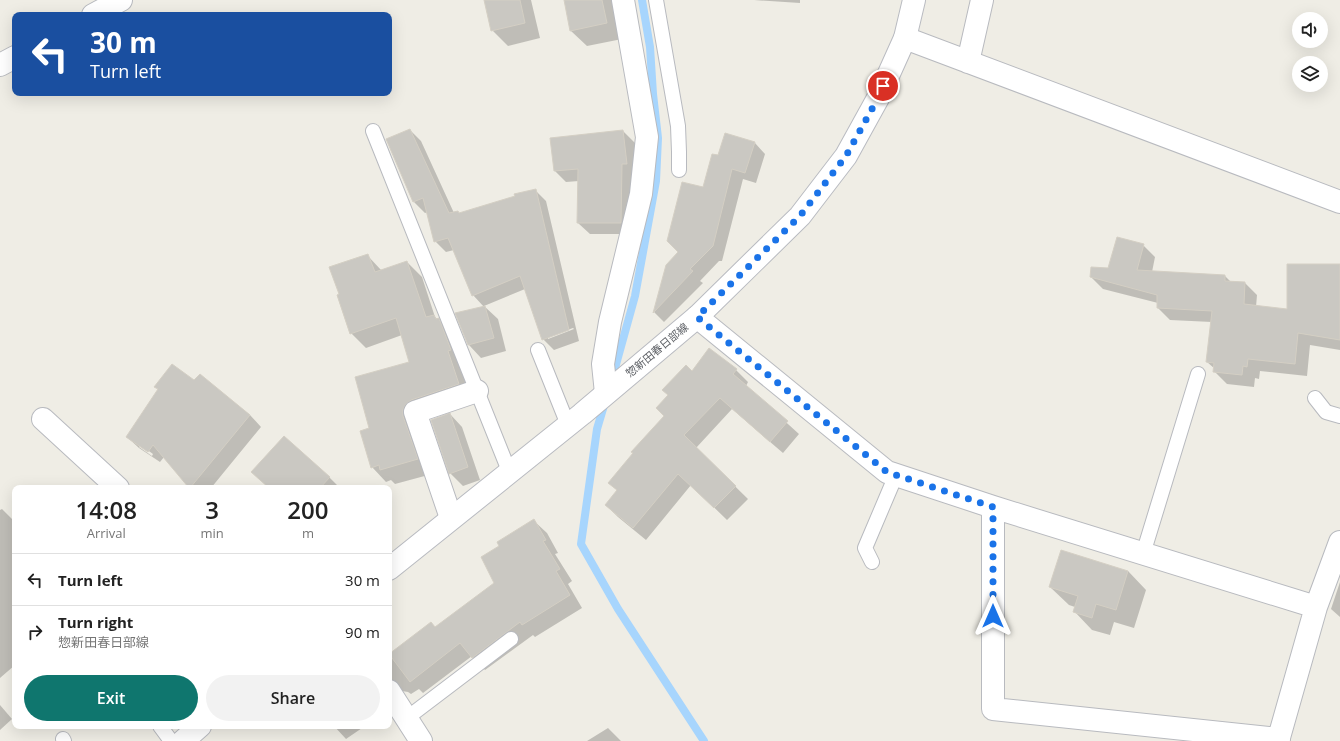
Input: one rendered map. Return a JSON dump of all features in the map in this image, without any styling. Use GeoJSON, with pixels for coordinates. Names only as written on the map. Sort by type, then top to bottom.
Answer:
{"type":"FeatureCollection","features":[{"type":"Feature","properties":{"kind":"street"},"geometry":{"type":"LineString","coordinates":[[99,12],[121,0]]}},
{"type":"Feature","properties":{"kind":"street"},"geometry":{"type":"LineString","coordinates":[[606,393],[603,364],[610,322],[641,194],[647,137],[623,0]]}},
{"type":"Feature","properties":{"kind":"street","name":"惣新田春日部線"},"geometry":{"type":"LineString","coordinates":[[392,567],[568,425],[697,317],[800,216],[846,156],[878,98],[905,38],[914,0]]}},
{"type":"Feature","properties":{"kind":"street"},"geometry":{"type":"LineString","coordinates":[[968,62],[982,0]]}},
{"type":"Feature","properties":{"kind":"street"},"geometry":{"type":"LineString","coordinates":[[905,38],[1340,202]]}},
{"type":"Feature","properties":{"kind":"street"},"geometry":{"type":"LineString","coordinates":[[0,65],[12,59]]}},
{"type":"Feature","properties":{"kind":"street"},"geometry":{"type":"LineString","coordinates":[[697,317],[887,472],[993,507],[1316,607]]}},
{"type":"Feature","properties":{"kind":"street"},"geometry":{"type":"LineString","coordinates":[[451,518],[415,412],[477,391]]}},
{"type":"Feature","properties":{"kind":"street"},"geometry":{"type":"LineString","coordinates":[[43,419],[115,485]]}},
{"type":"Feature","properties":{"kind":"street"},"geometry":{"type":"LineString","coordinates":[[993,507],[993,709],[1278,740],[1316,607],[1340,542]]}},
{"type":"Feature","properties":{"kind":"street"},"geometry":{"type":"LineString","coordinates":[[392,695],[421,741]]}},
{"type":"Feature","properties":{"kind":"street"},"geometry":{"type":"LineString","coordinates":[[183,741],[197,729]]}},
{"type":"Feature","properties":{"kind":"lane"},"geometry":{"type":"LineString","coordinates":[[656,0],[678,126],[679,170]]}},
{"type":"Feature","properties":{"kind":"lane"},"geometry":{"type":"LineString","coordinates":[[373,131],[509,471]]}},
{"type":"Feature","properties":{"kind":"lane"},"geometry":{"type":"LineString","coordinates":[[538,350],[568,425]]}},
{"type":"Feature","properties":{"kind":"lane"},"geometry":{"type":"LineString","coordinates":[[1143,554],[1198,374]]}},
{"type":"Feature","properties":{"kind":"lane"},"geometry":{"type":"LineString","coordinates":[[1315,398],[1326,412],[1340,416]]}},
{"type":"Feature","properties":{"kind":"lane"},"geometry":{"type":"LineString","coordinates":[[872,562],[865,548],[896,475]]}},
{"type":"Feature","properties":{"kind":"lane"},"geometry":{"type":"LineString","coordinates":[[406,718],[511,639]]}},
{"type":"Feature","properties":{"kind":"lane"},"geometry":{"type":"LineString","coordinates":[[162,729],[171,741]]}},
{"type":"Feature","properties":{"kind":"building"},"geometry":{"type":"Polygon","coordinates":[[[484,0],[520,0],[525,23],[491,31],[484,0]]]}},
{"type":"Feature","properties":{"kind":"building"},"geometry":{"type":"Polygon","coordinates":[[[564,0],[602,0],[607,23],[570,31],[564,0]]]}},
{"type":"Feature","properties":{"kind":"building"},"geometry":{"type":"Polygon","coordinates":[[[410,129],[449,213],[458,211],[459,213],[515,196],[514,194],[536,189],[569,330],[542,340],[520,276],[472,296],[448,238],[434,242],[423,198],[413,202],[386,139],[410,129]]]}},
{"type":"Feature","properties":{"kind":"building"},"geometry":{"type":"Polygon","coordinates":[[[623,130],[627,164],[622,164],[621,223],[577,223],[578,169],[554,171],[550,138],[623,130]]]}},
{"type":"Feature","properties":{"kind":"building"},"geometry":{"type":"Polygon","coordinates":[[[725,133],[755,142],[745,173],[732,169],[713,246],[690,269],[693,271],[653,313],[666,265],[678,252],[667,241],[682,182],[703,187],[712,154],[718,155],[725,133]]]}},
{"type":"Feature","properties":{"kind":"building"},"geometry":{"type":"Polygon","coordinates":[[[1117,237],[1144,244],[1137,270],[1225,275],[1225,281],[1245,282],[1244,304],[1287,309],[1287,264],[1340,264],[1340,340],[1298,333],[1295,364],[1248,359],[1247,367],[1243,366],[1242,375],[1213,372],[1214,363],[1206,362],[1212,311],[1157,308],[1157,295],[1090,277],[1091,267],[1108,268],[1117,237]]]}},
{"type":"Feature","properties":{"kind":"building"},"geometry":{"type":"Polygon","coordinates":[[[368,254],[375,272],[407,261],[426,317],[434,315],[436,319],[439,318],[451,350],[448,351],[459,384],[411,400],[406,404],[403,409],[403,416],[418,459],[380,470],[379,465],[371,468],[360,431],[369,428],[355,377],[409,362],[396,318],[350,334],[337,295],[339,294],[329,267],[368,254]]]}},
{"type":"Feature","properties":{"kind":"building"},"geometry":{"type":"Polygon","coordinates":[[[485,306],[494,338],[468,345],[455,313],[485,306]]]}},
{"type":"Feature","properties":{"kind":"building"},"geometry":{"type":"Polygon","coordinates":[[[709,348],[737,369],[733,374],[788,421],[770,442],[720,398],[684,435],[736,486],[714,508],[678,474],[633,528],[605,505],[617,490],[608,483],[633,453],[631,452],[664,416],[656,408],[668,395],[662,390],[686,365],[692,371],[709,348]]]}},
{"type":"Feature","properties":{"kind":"building"},"geometry":{"type":"Polygon","coordinates":[[[172,364],[194,380],[200,374],[250,415],[192,485],[186,485],[153,445],[148,452],[126,437],[158,389],[154,387],[172,364]]]}},
{"type":"Feature","properties":{"kind":"building"},"geometry":{"type":"Polygon","coordinates":[[[450,413],[468,467],[449,474],[431,420],[450,413]]]}},
{"type":"Feature","properties":{"kind":"building"},"geometry":{"type":"Polygon","coordinates":[[[284,436],[330,477],[323,485],[266,485],[251,472],[284,436]]]}},
{"type":"Feature","properties":{"kind":"building"},"geometry":{"type":"Polygon","coordinates":[[[534,519],[546,540],[543,541],[560,569],[556,571],[570,595],[522,625],[520,622],[472,658],[460,643],[410,682],[392,658],[392,652],[431,622],[435,627],[494,583],[481,557],[499,546],[497,542],[534,519]]]}},
{"type":"Feature","properties":{"kind":"building"},"geometry":{"type":"Polygon","coordinates":[[[1061,550],[1128,571],[1116,610],[1096,604],[1092,618],[1073,612],[1078,596],[1049,587],[1061,550]]]}},
{"type":"Feature","properties":{"kind":"waterway"},"geometry":{"type":"LineString","coordinates":[[612,379],[635,296],[656,181],[658,138],[650,47],[642,0]]}},
{"type":"Feature","properties":{"kind":"waterway"},"geometry":{"type":"LineString","coordinates":[[605,402],[597,429],[581,544],[618,609],[704,741]]}},
{"type":"Feature","properties":{"kind":"route"},"geometry":{"type":"LineString","coordinates":[[883,86],[846,156],[800,216],[697,317],[887,472],[993,507],[993,616]]}}]}
